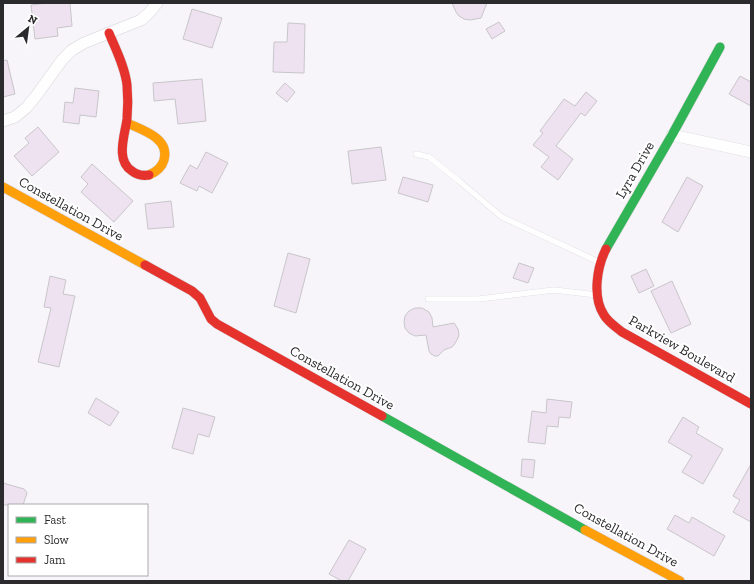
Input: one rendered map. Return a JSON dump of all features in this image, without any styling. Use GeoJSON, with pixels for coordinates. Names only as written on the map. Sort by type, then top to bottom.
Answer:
{"type":"FeatureCollection","features":[{"type":"Feature","properties":{"kind":"street"},"geometry":{"type":"LineString","coordinates":[[3,121],[15,117],[26,108],[62,60],[72,50],[84,43],[141,20],[149,14],[157,3]]}},
{"type":"Feature","properties":{"kind":"street"},"geometry":{"type":"LineString","coordinates":[[109,34],[125,75],[127,86],[126,123],[122,153],[123,161],[133,173],[140,175],[152,174],[163,164],[165,156],[161,142],[158,138],[151,134],[126,123]]}},
{"type":"Feature","properties":{"kind":"street","name":"Lyra Drive"},"geometry":{"type":"LineString","coordinates":[[602,313],[597,295],[598,277],[605,251],[672,135],[720,47]]}},
{"type":"Feature","properties":{"kind":"street"},"geometry":{"type":"LineString","coordinates":[[672,135],[751,152]]}},
{"type":"Feature","properties":{"kind":"street","name":"Constellation Drive"},"geometry":{"type":"LineString","coordinates":[[3,187],[192,291],[200,298],[211,319],[217,324],[680,581]]}},
{"type":"Feature","properties":{"kind":"street","name":"Parkview Boulevard"},"geometry":{"type":"LineString","coordinates":[[602,313],[611,324],[622,332],[751,404]]}},
{"type":"Feature","properties":{"kind":"lane"},"geometry":{"type":"LineString","coordinates":[[416,154],[429,157],[502,217],[601,263]]}},
{"type":"Feature","properties":{"kind":"lane"},"geometry":{"type":"LineString","coordinates":[[428,299],[479,299],[554,290],[597,295]]}},
{"type":"Feature","properties":{"kind":"building"},"geometry":{"type":"Polygon","coordinates":[[[70,3],[72,26],[57,28],[58,36],[35,39],[31,5],[70,3]]]}},
{"type":"Feature","properties":{"kind":"building"},"geometry":{"type":"Polygon","coordinates":[[[452,3],[487,3],[481,18],[470,20],[459,16],[452,3]]]}},
{"type":"Feature","properties":{"kind":"building"},"geometry":{"type":"Polygon","coordinates":[[[192,9],[222,18],[212,48],[183,39],[192,9]]]}},
{"type":"Feature","properties":{"kind":"building"},"geometry":{"type":"Polygon","coordinates":[[[499,22],[505,31],[492,39],[486,29],[499,22]]]}},
{"type":"Feature","properties":{"kind":"building"},"geometry":{"type":"Polygon","coordinates":[[[288,23],[305,24],[304,73],[273,72],[274,42],[287,42],[288,23]]]}},
{"type":"Feature","properties":{"kind":"building"},"geometry":{"type":"Polygon","coordinates":[[[7,60],[15,94],[3,97],[3,61],[7,60]]]}},
{"type":"Feature","properties":{"kind":"building"},"geometry":{"type":"Polygon","coordinates":[[[740,76],[751,82],[751,106],[729,94],[740,76]]]}},
{"type":"Feature","properties":{"kind":"building"},"geometry":{"type":"Polygon","coordinates":[[[202,79],[206,121],[178,124],[175,99],[154,101],[153,83],[202,79]]]}},
{"type":"Feature","properties":{"kind":"building"},"geometry":{"type":"Polygon","coordinates":[[[285,83],[295,92],[287,102],[276,93],[285,83]]]}},
{"type":"Feature","properties":{"kind":"building"},"geometry":{"type":"Polygon","coordinates":[[[75,88],[99,91],[96,117],[80,115],[79,124],[63,122],[65,102],[73,103],[75,88]]]}},
{"type":"Feature","properties":{"kind":"building"},"geometry":{"type":"Polygon","coordinates":[[[586,92],[597,101],[585,116],[581,113],[556,146],[573,159],[558,180],[541,167],[549,157],[533,145],[543,133],[540,131],[564,99],[575,106],[586,92]]]}},
{"type":"Feature","properties":{"kind":"building"},"geometry":{"type":"Polygon","coordinates":[[[38,127],[59,152],[32,176],[14,156],[29,143],[25,138],[38,127]]]}},
{"type":"Feature","properties":{"kind":"building"},"geometry":{"type":"Polygon","coordinates":[[[381,147],[386,180],[352,184],[348,151],[381,147]]]}},
{"type":"Feature","properties":{"kind":"building"},"geometry":{"type":"Polygon","coordinates":[[[206,152],[228,163],[212,193],[199,186],[197,191],[180,183],[190,165],[197,169],[206,152]]]}},
{"type":"Feature","properties":{"kind":"building"},"geometry":{"type":"Polygon","coordinates":[[[92,164],[133,201],[114,222],[81,192],[88,184],[81,177],[92,164]]]}},
{"type":"Feature","properties":{"kind":"building"},"geometry":{"type":"Polygon","coordinates":[[[403,177],[433,185],[428,202],[398,193],[403,177]]]}},
{"type":"Feature","properties":{"kind":"building"},"geometry":{"type":"Polygon","coordinates":[[[687,177],[703,186],[678,232],[662,222],[687,177]]]}},
{"type":"Feature","properties":{"kind":"building"},"geometry":{"type":"Polygon","coordinates":[[[171,201],[174,227],[148,229],[145,204],[171,201]]]}},
{"type":"Feature","properties":{"kind":"building"},"geometry":{"type":"Polygon","coordinates":[[[288,253],[310,259],[296,313],[274,306],[288,253]]]}},
{"type":"Feature","properties":{"kind":"building"},"geometry":{"type":"Polygon","coordinates":[[[519,263],[534,268],[528,283],[513,278],[519,263]]]}},
{"type":"Feature","properties":{"kind":"building"},"geometry":{"type":"Polygon","coordinates":[[[646,269],[654,286],[639,293],[631,276],[646,269]]]}},
{"type":"Feature","properties":{"kind":"building"},"geometry":{"type":"Polygon","coordinates":[[[50,276],[66,280],[63,294],[75,296],[59,367],[38,362],[51,308],[44,307],[50,276]]]}},
{"type":"Feature","properties":{"kind":"building"},"geometry":{"type":"Polygon","coordinates":[[[672,281],[691,324],[671,333],[651,291],[672,281]]]}},
{"type":"Feature","properties":{"kind":"building"},"geometry":{"type":"Polygon","coordinates":[[[415,308],[422,308],[429,312],[432,318],[433,327],[454,323],[459,334],[452,347],[444,350],[438,356],[435,356],[429,351],[426,335],[415,336],[409,333],[405,328],[405,316],[409,311],[415,308]]]}},
{"type":"Feature","properties":{"kind":"building"},"geometry":{"type":"Polygon","coordinates":[[[96,398],[119,412],[110,426],[88,413],[96,398]]]}},
{"type":"Feature","properties":{"kind":"building"},"geometry":{"type":"Polygon","coordinates":[[[547,399],[572,402],[570,418],[559,417],[558,427],[547,426],[545,444],[528,442],[532,411],[546,413],[547,399]]]}},
{"type":"Feature","properties":{"kind":"building"},"geometry":{"type":"Polygon","coordinates":[[[183,408],[215,417],[209,437],[198,434],[193,454],[172,448],[183,408]]]}},
{"type":"Feature","properties":{"kind":"building"},"geometry":{"type":"Polygon","coordinates":[[[683,417],[699,427],[696,433],[723,449],[703,484],[682,472],[692,456],[668,442],[683,417]]]}},
{"type":"Feature","properties":{"kind":"building"},"geometry":{"type":"Polygon","coordinates":[[[522,459],[535,460],[533,478],[521,476],[522,459]]]}},
{"type":"Feature","properties":{"kind":"building"},"geometry":{"type":"Polygon","coordinates":[[[751,464],[751,522],[733,512],[740,500],[733,496],[751,464]]]}},
{"type":"Feature","properties":{"kind":"building"},"geometry":{"type":"Polygon","coordinates":[[[3,483],[24,489],[27,493],[23,504],[3,505],[3,483]]]}},
{"type":"Feature","properties":{"kind":"building"},"geometry":{"type":"Polygon","coordinates":[[[675,515],[689,523],[692,517],[725,536],[714,556],[667,529],[675,515]]]}},
{"type":"Feature","properties":{"kind":"building"},"geometry":{"type":"Polygon","coordinates":[[[349,540],[366,549],[348,581],[342,581],[329,574],[349,540]]]}},
{"type":"Feature","properties":{"kind":"traffic: fast"},"geometry":{"type":"LineString","coordinates":[[606,249],[672,135],[720,47]]}},
{"type":"Feature","properties":{"kind":"traffic: fast"},"geometry":{"type":"LineString","coordinates":[[382,416],[585,530]]}},
{"type":"Feature","properties":{"kind":"traffic: slow"},"geometry":{"type":"LineString","coordinates":[[127,123],[147,132],[159,140],[163,146],[165,152],[163,163],[158,169],[149,175]]}},
{"type":"Feature","properties":{"kind":"traffic: slow"},"geometry":{"type":"LineString","coordinates":[[3,187],[145,265]]}},
{"type":"Feature","properties":{"kind":"traffic: slow"},"geometry":{"type":"LineString","coordinates":[[585,530],[680,581]]}},
{"type":"Feature","properties":{"kind":"traffic: jam"},"geometry":{"type":"LineString","coordinates":[[109,33],[122,65],[127,85],[127,119],[122,154],[127,166],[134,172],[140,175],[149,175]]}},
{"type":"Feature","properties":{"kind":"traffic: jam"},"geometry":{"type":"LineString","coordinates":[[606,249],[598,273],[597,291],[600,308],[608,320],[622,332],[751,404]]}},
{"type":"Feature","properties":{"kind":"traffic: jam"},"geometry":{"type":"LineString","coordinates":[[145,265],[192,291],[200,298],[211,319],[217,324],[382,416]]}}]}
